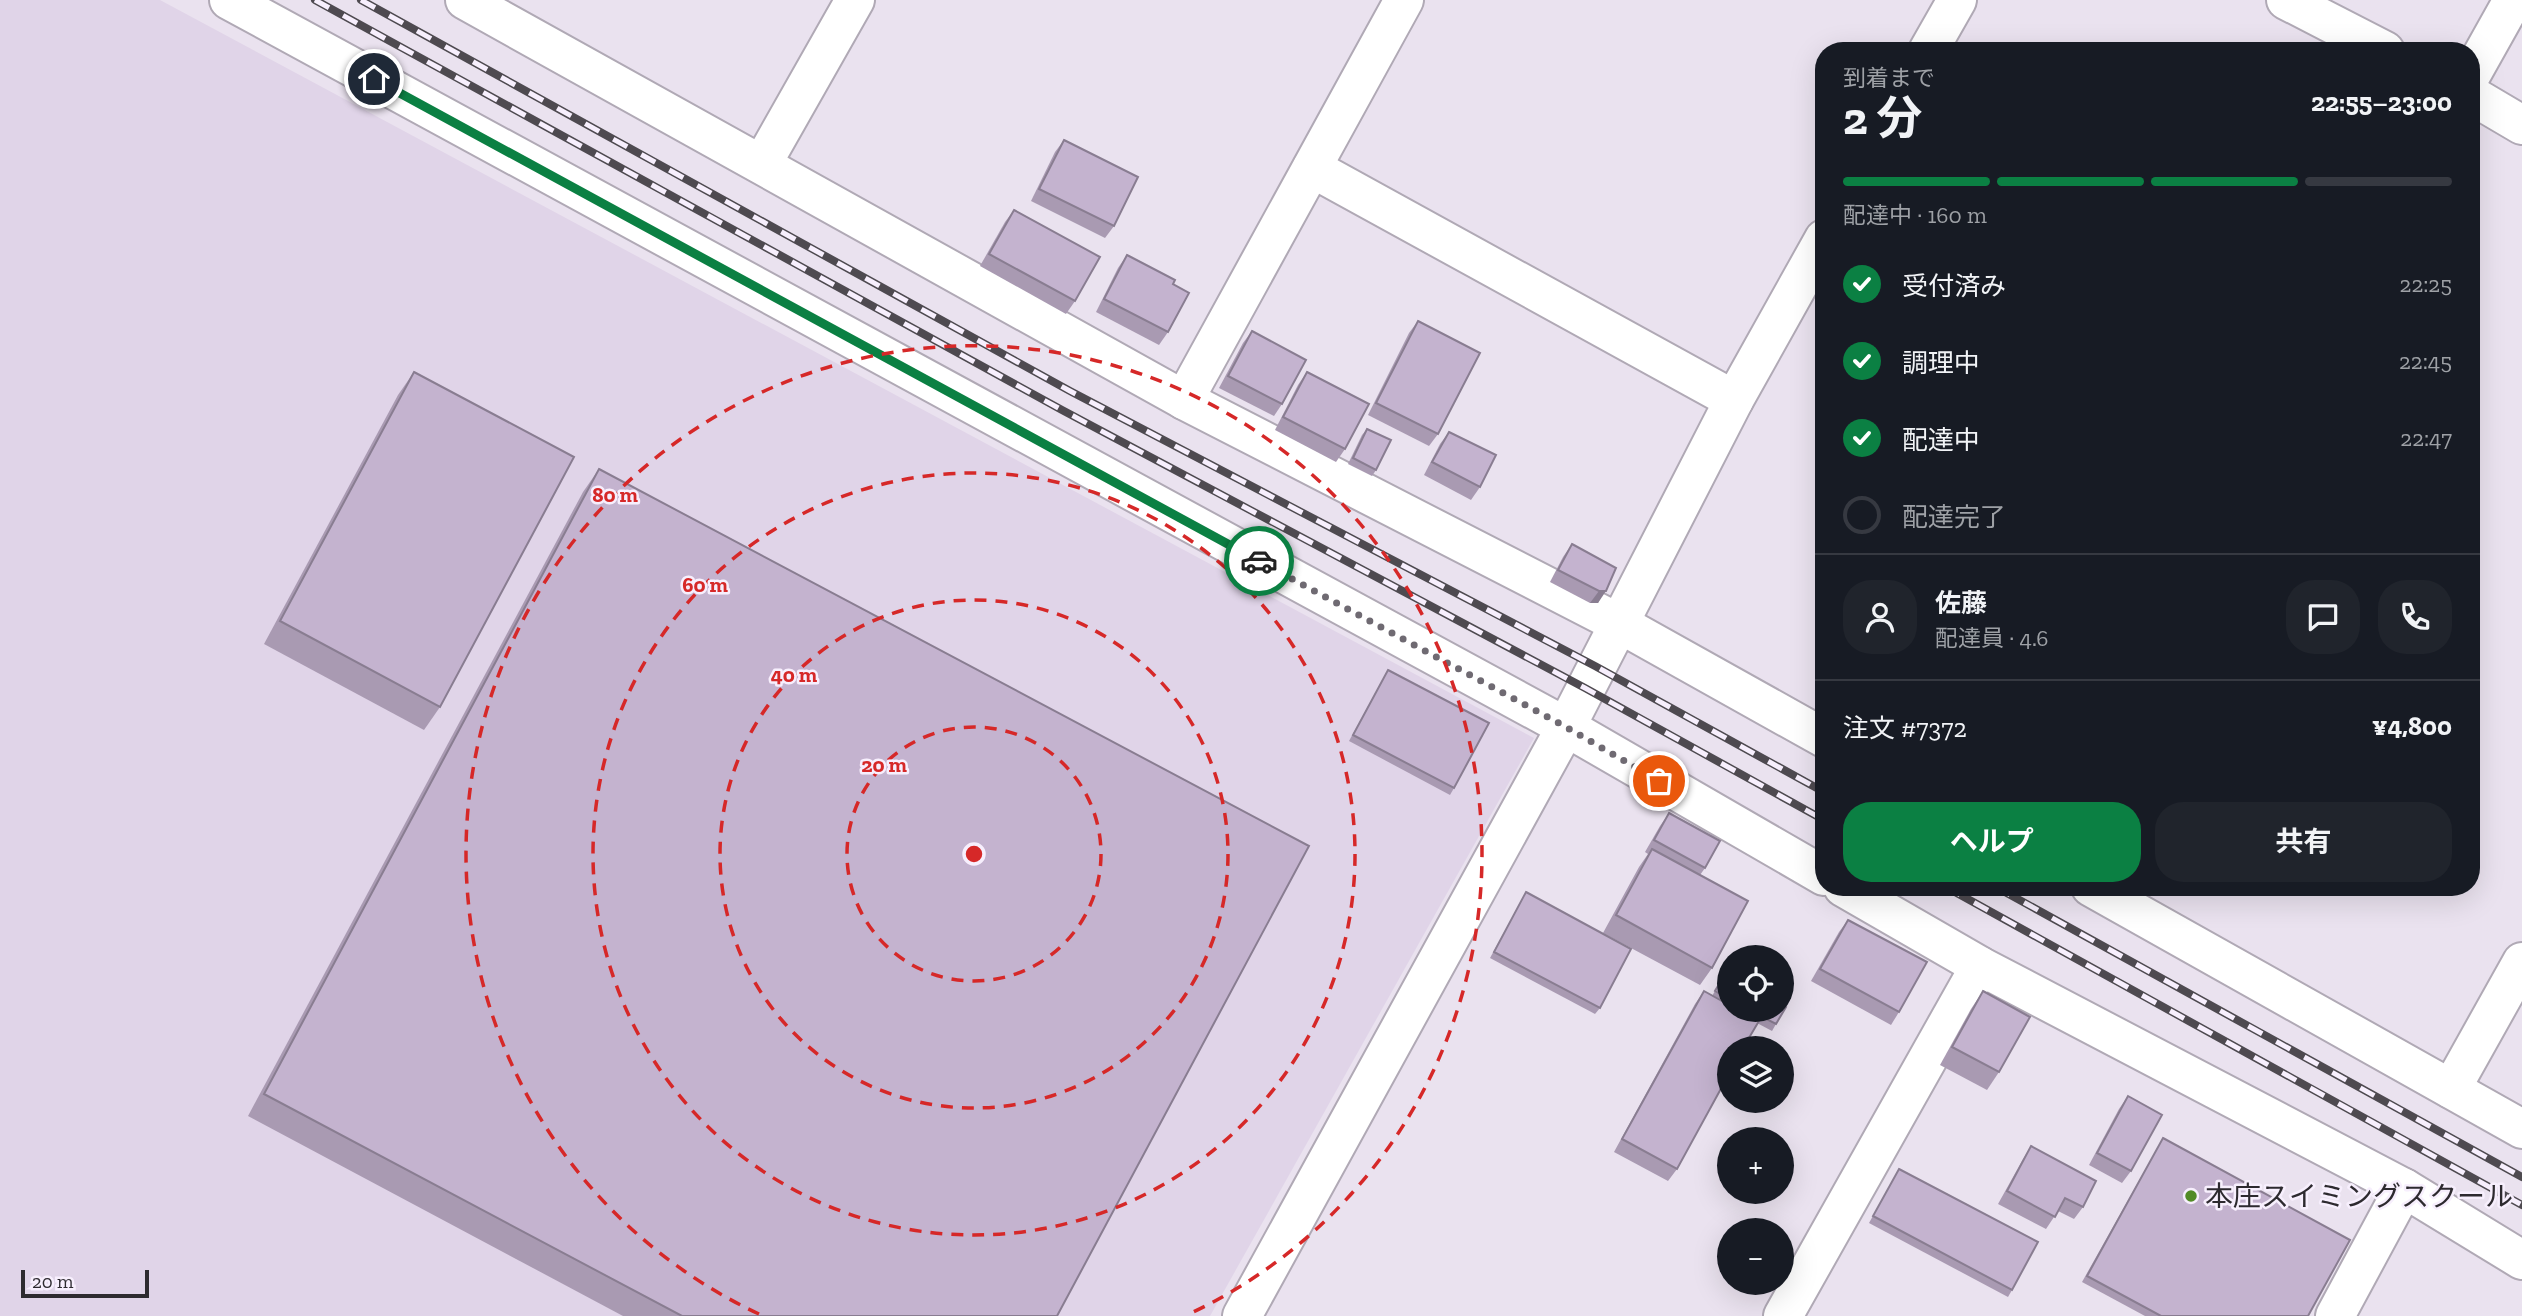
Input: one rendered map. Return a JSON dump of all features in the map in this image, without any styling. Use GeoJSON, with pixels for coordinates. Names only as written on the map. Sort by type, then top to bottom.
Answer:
{"type":"FeatureCollection","features":[{"type":"Feature","properties":{"kind":"street"},"geometry":{"type":"LineString","coordinates":[[229,0],[1566,727],[1815,871]]}},
{"type":"Feature","properties":{"kind":"street"},"geometry":{"type":"LineString","coordinates":[[465,0],[1184,400],[1620,624],[1815,733]]}},
{"type":"Feature","properties":{"kind":"street"},"geometry":{"type":"LineString","coordinates":[[762,164],[855,0]]}},
{"type":"Feature","properties":{"kind":"street"},"geometry":{"type":"LineString","coordinates":[[1184,400],[1404,0]]}},
{"type":"Feature","properties":{"kind":"street"},"geometry":{"type":"LineString","coordinates":[[1933,42],[1956,0]]}},
{"type":"Feature","properties":{"kind":"street"},"geometry":{"type":"LineString","coordinates":[[2286,0],[2368,42]]}},
{"type":"Feature","properties":{"kind":"street"},"geometry":{"type":"LineString","coordinates":[[2480,59],[2513,0]]}},
{"type":"Feature","properties":{"kind":"street"},"geometry":{"type":"LineString","coordinates":[[2480,100],[2522,125]]}},
{"type":"Feature","properties":{"kind":"street"},"geometry":{"type":"LineString","coordinates":[[1312,168],[1734,400]]}},
{"type":"Feature","properties":{"kind":"street"},"geometry":{"type":"LineString","coordinates":[[1242,1316],[1566,727],[1734,400],[1815,255]]}},
{"type":"Feature","properties":{"kind":"street"},"geometry":{"type":"LineString","coordinates":[[1858,896],[1980,967],[2404,1188],[2522,1260]]}},
{"type":"Feature","properties":{"kind":"street"},"geometry":{"type":"LineString","coordinates":[[2107,896],[2522,1129]]}},
{"type":"Feature","properties":{"kind":"street"},"geometry":{"type":"LineString","coordinates":[[2452,1089],[2522,962]]}},
{"type":"Feature","properties":{"kind":"street"},"geometry":{"type":"LineString","coordinates":[[1783,1316],[1980,967]]}},
{"type":"Feature","properties":{"kind":"street"},"geometry":{"type":"LineString","coordinates":[[2335,1316],[2404,1188]]}},
{"type":"Feature","properties":{"kind":"shaded area"},"geometry":{"type":"Polygon","coordinates":[[[0,0],[160,0],[1534,738],[1210,1316],[0,1316],[0,0]]]}},
{"type":"Feature","properties":{"kind":"building"},"geometry":{"type":"Polygon","coordinates":[[[1064,140],[1138,177],[1114,226],[1039,189],[1064,140]]]}},
{"type":"Feature","properties":{"kind":"building"},"geometry":{"type":"Polygon","coordinates":[[[1014,210],[1100,257],[1075,301],[989,254],[1014,210]]]}},
{"type":"Feature","properties":{"kind":"building"},"geometry":{"type":"Polygon","coordinates":[[[1127,255],[1175,280],[1173,284],[1189,293],[1168,332],[1104,299],[1127,255]]]}},
{"type":"Feature","properties":{"kind":"building"},"geometry":{"type":"Polygon","coordinates":[[[1418,321],[1480,353],[1438,434],[1376,403],[1418,321]]]}},
{"type":"Feature","properties":{"kind":"building"},"geometry":{"type":"Polygon","coordinates":[[[1252,331],[1306,360],[1282,404],[1228,376],[1252,331]]]}},
{"type":"Feature","properties":{"kind":"building"},"geometry":{"type":"Polygon","coordinates":[[[414,372],[574,457],[440,707],[280,621],[414,372]]]}},
{"type":"Feature","properties":{"kind":"building"},"geometry":{"type":"Polygon","coordinates":[[[1307,372],[1369,404],[1345,449],[1283,417],[1307,372]]]}},
{"type":"Feature","properties":{"kind":"building"},"geometry":{"type":"Polygon","coordinates":[[[1367,429],[1391,440],[1376,470],[1353,458],[1367,429]]]}},
{"type":"Feature","properties":{"kind":"building"},"geometry":{"type":"Polygon","coordinates":[[[1449,432],[1496,455],[1480,487],[1432,462],[1449,432]]]}},
{"type":"Feature","properties":{"kind":"building"},"geometry":{"type":"Polygon","coordinates":[[[599,469],[1309,846],[1057,1316],[682,1316],[264,1094],[599,469]]]}},
{"type":"Feature","properties":{"kind":"building"},"geometry":{"type":"Polygon","coordinates":[[[1572,544],[1616,568],[1606,591],[1599,591],[1558,570],[1572,544]]]}},
{"type":"Feature","properties":{"kind":"building"},"geometry":{"type":"Polygon","coordinates":[[[1388,670],[1489,723],[1454,788],[1353,735],[1388,670]]]}},
{"type":"Feature","properties":{"kind":"building"},"geometry":{"type":"Polygon","coordinates":[[[1669,813],[1720,841],[1705,868],[1654,840],[1669,813]]]}},
{"type":"Feature","properties":{"kind":"building"},"geometry":{"type":"Polygon","coordinates":[[[1652,849],[1748,901],[1724,945],[1717,945],[1717,959],[1712,968],[1616,915],[1652,849]]]}},
{"type":"Feature","properties":{"kind":"building"},"geometry":{"type":"Polygon","coordinates":[[[1526,892],[1631,949],[1600,1008],[1494,952],[1526,892]]]}},
{"type":"Feature","properties":{"kind":"building"},"geometry":{"type":"Polygon","coordinates":[[[1848,920],[1927,962],[1899,1012],[1820,969],[1848,920]]]}},
{"type":"Feature","properties":{"kind":"building"},"geometry":{"type":"Polygon","coordinates":[[[1704,991],[1717,998],[1717,1022],[1758,1022],[1750,1036],[1717,1036],[1717,1096],[1677,1169],[1622,1139],[1704,991]]]}},
{"type":"Feature","properties":{"kind":"building"},"geometry":{"type":"Polygon","coordinates":[[[1983,991],[2030,1017],[1999,1072],[1952,1047],[1983,991]]]}},
{"type":"Feature","properties":{"kind":"building"},"geometry":{"type":"Polygon","coordinates":[[[2128,1096],[2162,1115],[2131,1171],[2097,1153],[2128,1096]]]}},
{"type":"Feature","properties":{"kind":"building","name":"本庄スイミングスクール"},"geometry":{"type":"Polygon","coordinates":[[[2163,1138],[2350,1240],[2308,1316],[2161,1316],[2087,1276],[2163,1138]]]}},
{"type":"Feature","properties":{"kind":"building"},"geometry":{"type":"Polygon","coordinates":[[[2031,1146],[2096,1181],[2083,1207],[2065,1198],[2055,1217],[2007,1191],[2031,1146]]]}},
{"type":"Feature","properties":{"kind":"building"},"geometry":{"type":"Polygon","coordinates":[[[1899,1169],[2038,1242],[2012,1290],[1873,1216],[1899,1169]]]}},
{"type":"Feature","properties":{"kind":"railway"},"geometry":{"type":"LineString","coordinates":[[315,0],[1062,410],[1585,688],[1815,815]]}},
{"type":"Feature","properties":{"kind":"railway"},"geometry":{"type":"LineString","coordinates":[[361,0],[1070,391],[1595,666],[1815,787]]}},
{"type":"Feature","properties":{"kind":"railway"},"geometry":{"type":"LineString","coordinates":[[1962,896],[2522,1205]]}},
{"type":"Feature","properties":{"kind":"railway"},"geometry":{"type":"LineString","coordinates":[[2012,896],[2522,1177]]}},
{"type":"Feature","properties":{"kind":"way so far"},"geometry":{"type":"LineString","coordinates":[[1259,561],[1566,727],[1659,781]]}},
{"type":"Feature","properties":{"kind":"place","name":"本庄スイミングスクール"},"geometry":{"type":"Point","coordinates":[2191,1196]}},
{"type":"Feature","properties":{"kind":"route"},"geometry":{"type":"LineString","coordinates":[[374,79],[1259,561]]}}]}
